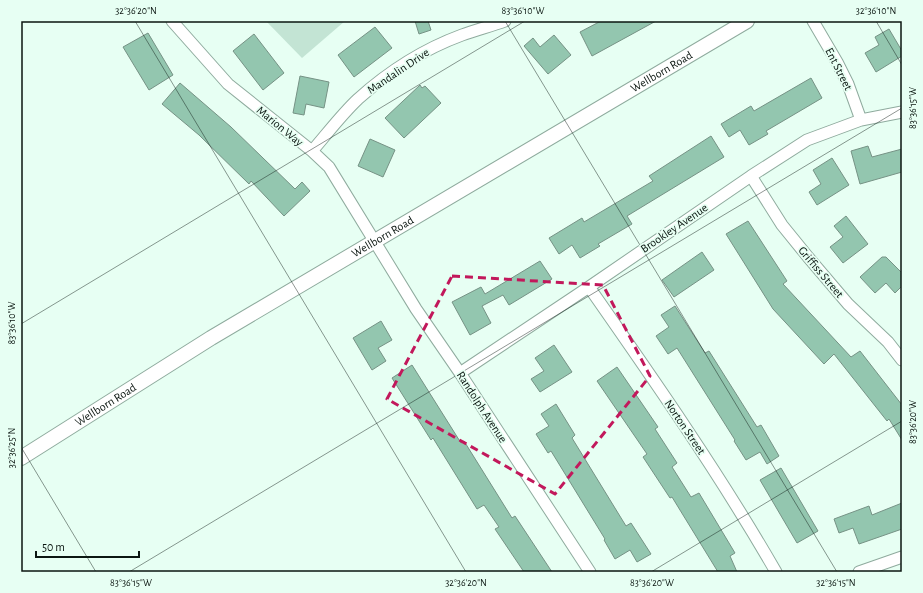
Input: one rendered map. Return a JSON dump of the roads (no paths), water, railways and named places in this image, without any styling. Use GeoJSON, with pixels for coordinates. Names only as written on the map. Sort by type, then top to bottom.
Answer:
{"type":"FeatureCollection","features":[{"type":"Feature","properties":{"kind":"street","name":"Marion Way"},"geometry":{"type":"LineString","coordinates":[[172,21],[228,84],[329,167],[374,241]]}},
{"type":"Feature","properties":{"kind":"street","name":"Mandalin Drive"},"geometry":{"type":"LineString","coordinates":[[312,152],[341,116],[358,100],[376,84],[415,57],[462,35],[505,21]]}},
{"type":"Feature","properties":{"kind":"street","name":"Wellborn Road"},"geometry":{"type":"LineString","coordinates":[[21,458],[211,338],[747,21]]}},
{"type":"Feature","properties":{"kind":"street","name":"Ent Street"},"geometry":{"type":"LineString","coordinates":[[813,21],[848,84],[861,120]]}},
{"type":"Feature","properties":{"kind":"street","name":"Brookley Avenue"},"geometry":{"type":"LineString","coordinates":[[460,372],[807,140],[861,120],[902,112]]}},
{"type":"Feature","properties":{"kind":"street","name":"Griffiss Street"},"geometry":{"type":"LineString","coordinates":[[751,176],[782,225],[808,257],[848,304],[888,342],[902,360]]}},
{"type":"Feature","properties":{"kind":"street","name":"Randolph Avenue"},"geometry":{"type":"LineString","coordinates":[[374,241],[416,309],[460,372],[590,572]]}},
{"type":"Feature","properties":{"kind":"street","name":"Norton Street"},"geometry":{"type":"LineString","coordinates":[[589,287],[685,426],[750,527],[776,572]]}},
{"type":"Feature","properties":{"kind":"street"},"geometry":{"type":"LineString","coordinates":[[859,572],[902,557]]}}]}
